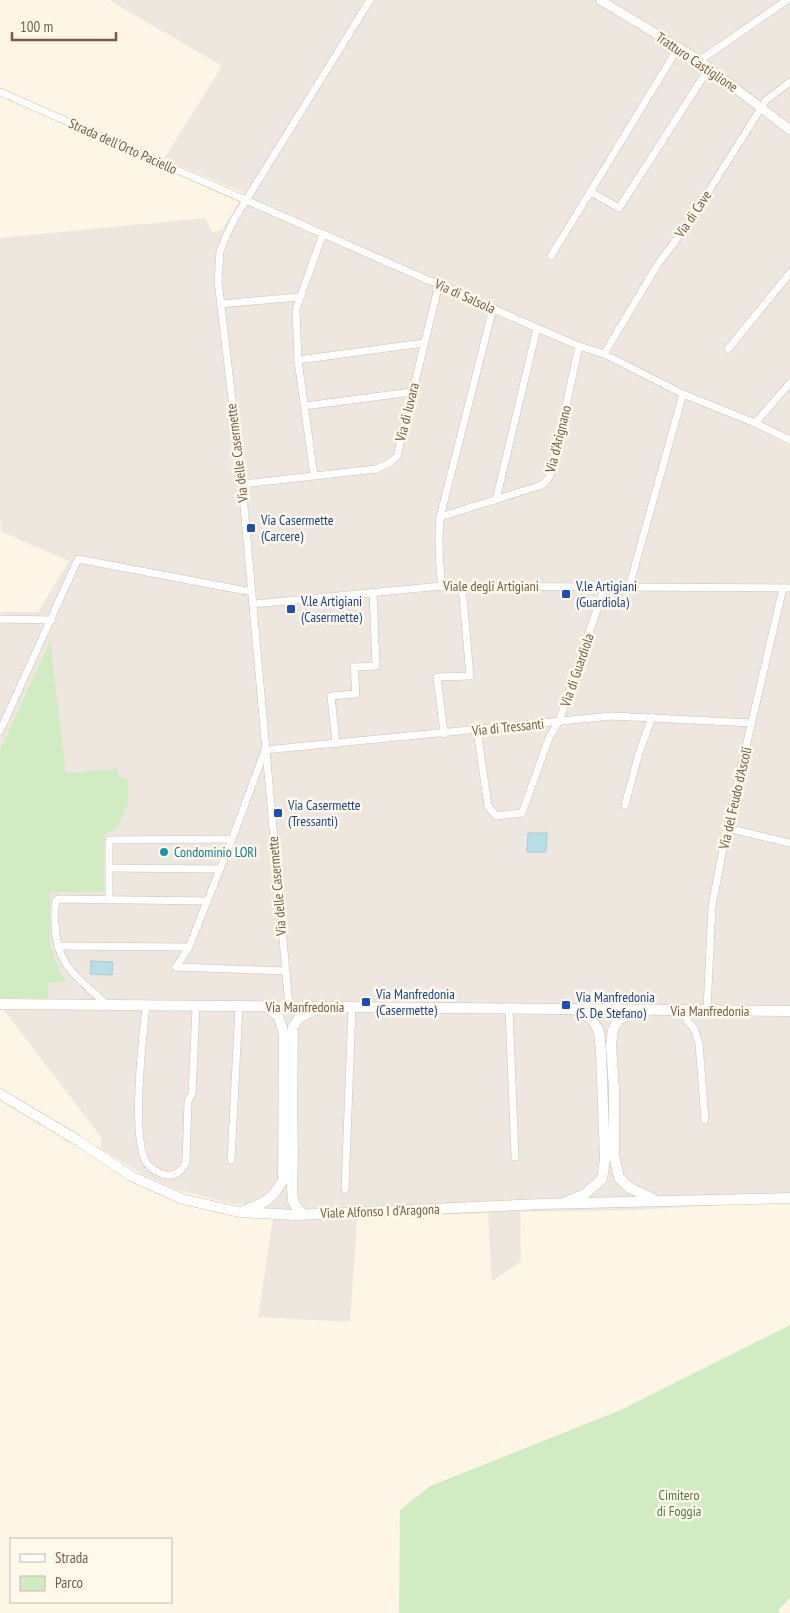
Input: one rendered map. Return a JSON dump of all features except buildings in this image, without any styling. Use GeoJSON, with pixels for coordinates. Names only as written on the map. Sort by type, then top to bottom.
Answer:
{"type":"FeatureCollection","features":[{"type":"Feature","properties":{"kind":"main road","name":"Via Manfredonia"},"geometry":{"type":"LineString","coordinates":[[0,1004],[790,1011]]}},
{"type":"Feature","properties":{"kind":"main road"},"geometry":{"type":"LineString","coordinates":[[239,1212],[260,1205],[274,1195],[283,1180],[284,1035],[280,1018],[276,1013],[265,1007]]}},
{"type":"Feature","properties":{"kind":"main road"},"geometry":{"type":"LineString","coordinates":[[303,1214],[297,1208],[294,1201],[292,1186],[293,1028],[299,1018],[319,1007]]}},
{"type":"Feature","properties":{"kind":"main road"},"geometry":{"type":"LineString","coordinates":[[562,1203],[585,1194],[602,1180],[606,1159],[601,1052],[598,1031],[591,1018],[572,1010]]}},
{"type":"Feature","properties":{"kind":"main road"},"geometry":{"type":"LineString","coordinates":[[646,1010],[619,1019],[613,1030],[611,1044],[614,1089],[614,1155],[619,1178],[630,1188],[661,1201]]}},
{"type":"Feature","properties":{"kind":"main road","name":"Viale Alfonso I d'Aragona"},"geometry":{"type":"LineString","coordinates":[[0,1094],[77,1140],[131,1176],[182,1199],[239,1212],[303,1214],[562,1203],[790,1198]]}},
{"type":"Feature","properties":{"kind":"street","name":"Via delle Casermette"},"geometry":{"type":"LineString","coordinates":[[289,1006],[242,484],[218,280],[220,251],[246,200],[370,0]]}},
{"type":"Feature","properties":{"kind":"street","name":"Tratturo Castiglione"},"geometry":{"type":"LineString","coordinates":[[600,0],[699,61],[790,130]]}},
{"type":"Feature","properties":{"kind":"street"},"geometry":{"type":"LineString","coordinates":[[699,61],[787,0]]}},
{"type":"Feature","properties":{"kind":"street"},"geometry":{"type":"LineString","coordinates":[[551,256],[678,48]]}},
{"type":"Feature","properties":{"kind":"street"},"geometry":{"type":"LineString","coordinates":[[591,192],[619,208],[709,68]]}},
{"type":"Feature","properties":{"kind":"street","name":"Via di Cave"},"geometry":{"type":"LineString","coordinates":[[604,354],[658,264],[688,224],[761,107],[766,100],[790,82]]}},
{"type":"Feature","properties":{"kind":"street","name":"Strada dell'Orto Paciello"},"geometry":{"type":"LineString","coordinates":[[0,92],[246,200]]}},
{"type":"Feature","properties":{"kind":"street","name":"Via di Salsola"},"geometry":{"type":"LineString","coordinates":[[246,200],[537,328],[579,346],[604,354],[683,394],[755,423],[790,440]]}},
{"type":"Feature","properties":{"kind":"street"},"geometry":{"type":"LineString","coordinates":[[314,476],[298,360],[296,309],[323,234]]}},
{"type":"Feature","properties":{"kind":"street"},"geometry":{"type":"LineString","coordinates":[[728,349],[790,273]]}},
{"type":"Feature","properties":{"kind":"street","name":"Via di Iuvara"},"geometry":{"type":"LineString","coordinates":[[242,484],[376,469],[391,462],[397,456],[439,284]]}},
{"type":"Feature","properties":{"kind":"street"},"geometry":{"type":"LineString","coordinates":[[221,304],[299,298]]}},
{"type":"Feature","properties":{"kind":"street"},"geometry":{"type":"LineString","coordinates":[[442,586],[438,556],[440,517],[493,308]]}},
{"type":"Feature","properties":{"kind":"street"},"geometry":{"type":"LineString","coordinates":[[496,500],[537,328]]}},
{"type":"Feature","properties":{"kind":"street"},"geometry":{"type":"LineString","coordinates":[[298,360],[424,343]]}},
{"type":"Feature","properties":{"kind":"street","name":"Via d'Arignano"},"geometry":{"type":"LineString","coordinates":[[440,517],[544,483],[551,474],[579,346]]}},
{"type":"Feature","properties":{"kind":"street"},"geometry":{"type":"LineString","coordinates":[[755,423],[790,382]]}},
{"type":"Feature","properties":{"kind":"street"},"geometry":{"type":"LineString","coordinates":[[305,406],[412,392]]}},
{"type":"Feature","properties":{"kind":"street"},"geometry":{"type":"LineString","coordinates":[[629,587],[683,394]]}},
{"type":"Feature","properties":{"kind":"street"},"geometry":{"type":"LineString","coordinates":[[0,731],[52,620],[78,559],[252,592]]}},
{"type":"Feature","properties":{"kind":"street","name":"Viale degli Artigiani"},"geometry":{"type":"LineString","coordinates":[[253,604],[442,586],[786,588]]}},
{"type":"Feature","properties":{"kind":"street"},"geometry":{"type":"LineString","coordinates":[[444,734],[437,677],[470,676],[462,586]]}},
{"type":"Feature","properties":{"kind":"street","name":"Via di Guardiola"},"geometry":{"type":"LineString","coordinates":[[478,730],[488,806],[496,816],[522,813],[549,738],[560,721],[605,586]]}},
{"type":"Feature","properties":{"kind":"street","name":"Via del Feudo d'Ascoli"},"geometry":{"type":"LineString","coordinates":[[707,1010],[712,910],[727,828],[786,588]]}},
{"type":"Feature","properties":{"kind":"street"},"geometry":{"type":"LineString","coordinates":[[336,744],[330,696],[356,694],[354,667],[376,666],[373,592]]}},
{"type":"Feature","properties":{"kind":"street"},"geometry":{"type":"LineString","coordinates":[[0,620],[52,620]]}},
{"type":"Feature","properties":{"kind":"street","name":"Via di Tressanti"},"geometry":{"type":"LineString","coordinates":[[265,750],[444,734],[612,716],[752,723]]}},
{"type":"Feature","properties":{"kind":"street"},"geometry":{"type":"LineString","coordinates":[[625,805],[639,753],[652,718]]}},
{"type":"Feature","properties":{"kind":"street"},"geometry":{"type":"LineString","coordinates":[[265,750],[189,947],[176,967],[286,971]]}},
{"type":"Feature","properties":{"kind":"street"},"geometry":{"type":"LineString","coordinates":[[727,828],[790,843]]}},
{"type":"Feature","properties":{"kind":"street"},"geometry":{"type":"LineString","coordinates":[[109,900],[109,840],[232,839]]}},
{"type":"Feature","properties":{"kind":"street"},"geometry":{"type":"LineString","coordinates":[[109,868],[220,868]]}},
{"type":"Feature","properties":{"kind":"street"},"geometry":{"type":"LineString","coordinates":[[107,1005],[66,966],[57,946],[55,934],[56,901],[207,901]]}},
{"type":"Feature","properties":{"kind":"street"},"geometry":{"type":"LineString","coordinates":[[57,946],[189,947]]}},
{"type":"Feature","properties":{"kind":"street"},"geometry":{"type":"LineString","coordinates":[[146,1006],[138,1087],[140,1139],[145,1161],[149,1166],[166,1175],[174,1175],[182,1170],[186,1162],[187,1109],[188,1101],[192,1094],[196,1007]]}},
{"type":"Feature","properties":{"kind":"street"},"geometry":{"type":"LineString","coordinates":[[232,1160],[239,1007]]}},
{"type":"Feature","properties":{"kind":"street"},"geometry":{"type":"LineString","coordinates":[[345,1189],[352,1007]]}},
{"type":"Feature","properties":{"kind":"street"},"geometry":{"type":"LineString","coordinates":[[509,1009],[515,1157]]}},
{"type":"Feature","properties":{"kind":"street"},"geometry":{"type":"LineString","coordinates":[[685,1010],[687,1021],[694,1028],[698,1044],[704,1120]]}},
{"type":"Feature","properties":{"kind":"shaded area"},"geometry":{"type":"Polygon","coordinates":[[[109,0],[790,0],[790,1201],[635,1210],[520,1212],[521,1261],[492,1281],[488,1213],[357,1218],[350,1322],[258,1317],[273,1219],[252,1204],[234,1204],[175,1189],[144,1175],[101,1149],[101,1137],[0,1005],[0,998],[48,999],[47,983],[59,970],[50,943],[50,892],[104,892],[105,834],[66,773],[49,641],[0,750],[0,612],[38,612],[69,561],[2,532],[0,518],[0,238],[205,218],[212,232],[222,230],[244,193],[164,159],[222,66],[109,0]]]}},
{"type":"Feature","properties":{"kind":"green space"},"geometry":{"type":"Polygon","coordinates":[[[50,640],[66,773],[118,769],[118,775],[128,780],[128,803],[118,827],[105,834],[104,892],[50,892],[50,943],[59,970],[66,982],[48,983],[48,999],[0,998],[0,750],[50,640]]]}},
{"type":"Feature","properties":{"kind":"green space","name":"Cimitero di Foggia"},"geometry":{"type":"Polygon","coordinates":[[[790,1325],[790,1598],[778,1610],[780,1613],[399,1613],[400,1510],[430,1486],[621,1410],[790,1325]]]}},
{"type":"Feature","properties":{"kind":"water"},"geometry":{"type":"Polygon","coordinates":[[[547,832],[546,852],[527,852],[528,833],[547,832]]]}},
{"type":"Feature","properties":{"kind":"water"},"geometry":{"type":"Polygon","coordinates":[[[91,961],[113,962],[112,975],[90,974],[91,961]]]}},
{"type":"Feature","properties":{"kind":"place","name":"Via Casermette (Carcere)"},"geometry":{"type":"Point","coordinates":[251,528]}},
{"type":"Feature","properties":{"kind":"place","name":"V.le Artigiani (Guardiola)"},"geometry":{"type":"Point","coordinates":[566,594]}},
{"type":"Feature","properties":{"kind":"place","name":"V.le Artigiani (Casermette)"},"geometry":{"type":"Point","coordinates":[291,609]}},
{"type":"Feature","properties":{"kind":"place","name":"Via Casermette (Tressanti)"},"geometry":{"type":"Point","coordinates":[278,813]}},
{"type":"Feature","properties":{"kind":"place","name":"Condominio LORI"},"geometry":{"type":"Point","coordinates":[164,852]}},
{"type":"Feature","properties":{"kind":"place","name":"Via Manfredonia (Casermette)"},"geometry":{"type":"Point","coordinates":[366,1002]}},
{"type":"Feature","properties":{"kind":"place","name":"Via Manfredonia (S. De Stefano)"},"geometry":{"type":"Point","coordinates":[566,1005]}}]}
